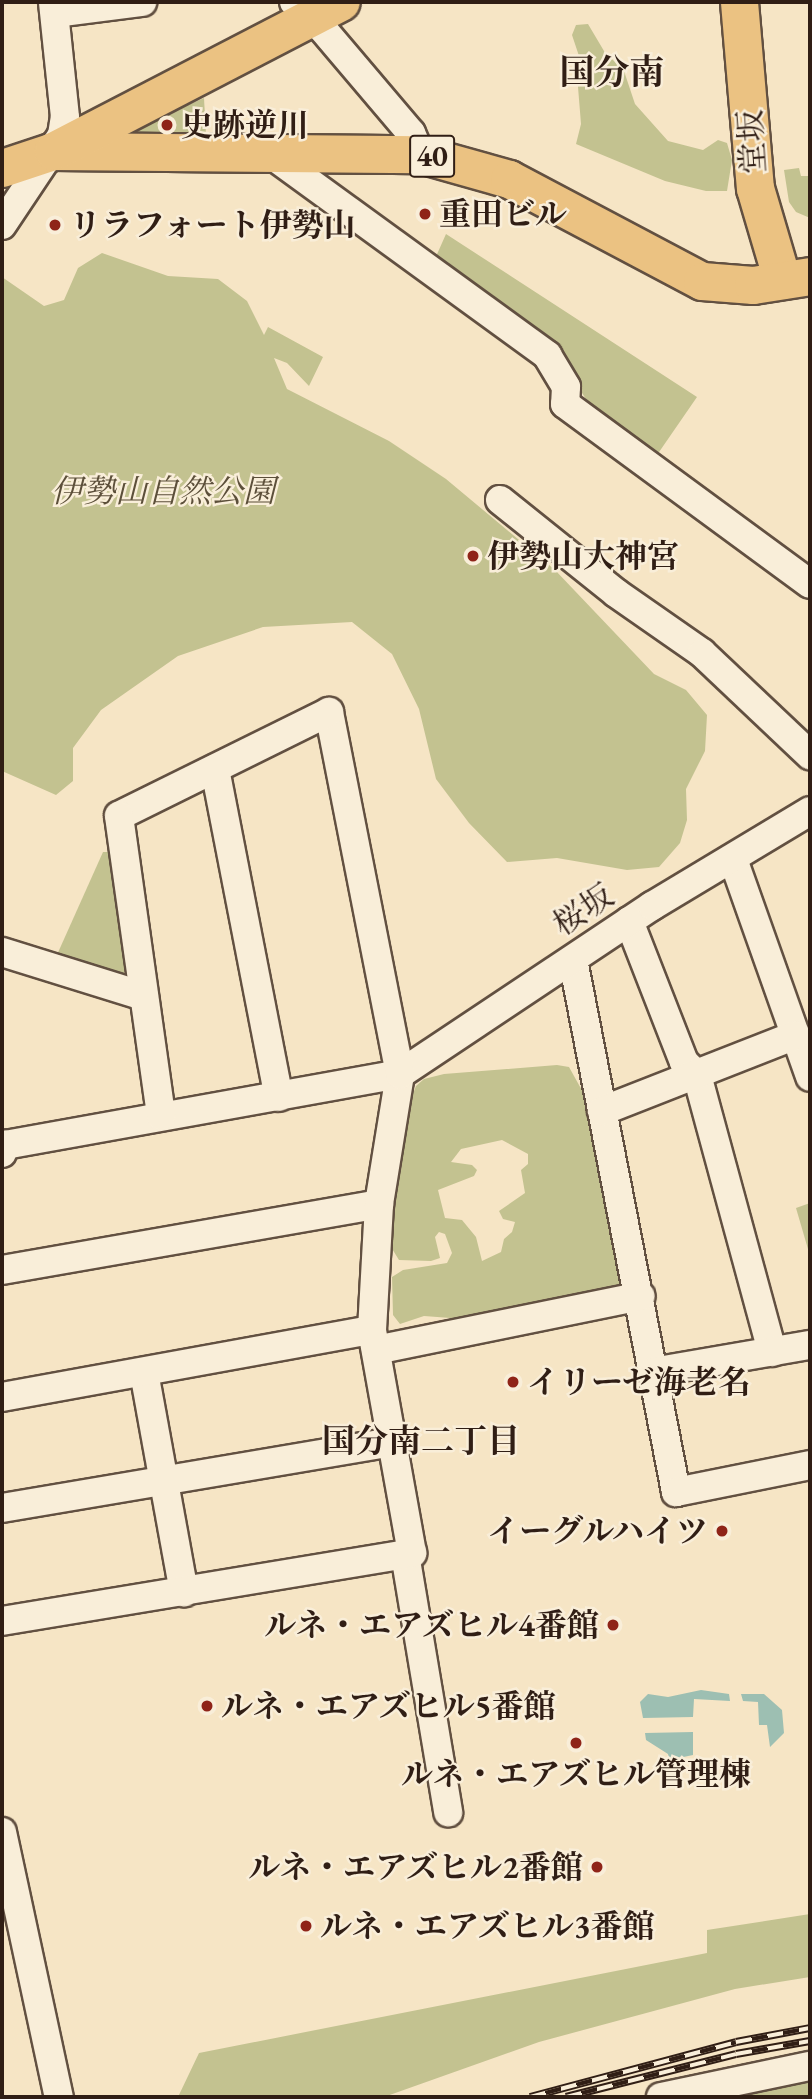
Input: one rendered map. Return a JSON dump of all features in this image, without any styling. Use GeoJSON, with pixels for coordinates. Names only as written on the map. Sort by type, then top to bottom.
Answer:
{"type":"FeatureCollection","features":[{"type":"Feature","properties":{"kind":"main road","name":"堂坂"},"geometry":{"type":"LineString","coordinates":[[739,2],[755,188],[796,278]]}},
{"type":"Feature","properties":{"kind":"main road","name":"40"},"geometry":{"type":"LineString","coordinates":[[2,168],[70,140],[316,7]]}},
{"type":"Feature","properties":{"kind":"main road","name":"40"},"geometry":{"type":"LineString","coordinates":[[70,140],[265,150],[420,154],[509,179],[702,281],[728,286],[796,278]]}},
{"type":"Feature","properties":{"kind":"street"},"geometry":{"type":"LineString","coordinates":[[2,225],[70,140],[54,8],[142,2]]}},
{"type":"Feature","properties":{"kind":"street"},"geometry":{"type":"LineString","coordinates":[[316,7],[411,133],[420,154]]}},
{"type":"Feature","properties":{"kind":"street"},"geometry":{"type":"LineString","coordinates":[[265,150],[547,355],[566,387],[565,404],[810,584]]}},
{"type":"Feature","properties":{"kind":"street"},"geometry":{"type":"LineString","coordinates":[[500,500],[616,593],[702,653],[810,755]]}},
{"type":"Feature","properties":{"kind":"street"},"geometry":{"type":"LineString","coordinates":[[2,1621],[412,1553],[374,1340],[379,1204],[400,1074],[329,712],[119,816],[161,1116]]}},
{"type":"Feature","properties":{"kind":"street"},"geometry":{"type":"LineString","coordinates":[[215,769],[279,1097]]}},
{"type":"Feature","properties":{"kind":"street","name":"桜坂"},"geometry":{"type":"LineString","coordinates":[[400,1074],[629,921],[810,811]]}},
{"type":"Feature","properties":{"kind":"street"},"geometry":{"type":"LineString","coordinates":[[733,859],[810,1076]]}},
{"type":"Feature","properties":{"kind":"street"},"geometry":{"type":"LineString","coordinates":[[629,921],[684,1062],[697,1075],[772,1352]]}},
{"type":"Feature","properties":{"kind":"street"},"geometry":{"type":"LineString","coordinates":[[2,952],[143,996]]}},
{"type":"Feature","properties":{"kind":"street"},"geometry":{"type":"LineString","coordinates":[[573,960],[641,1296],[676,1492],[810,1465]]}},
{"type":"Feature","properties":{"kind":"street"},"geometry":{"type":"LineString","coordinates":[[602,1111],[796,1035]]}},
{"type":"Feature","properties":{"kind":"street"},"geometry":{"type":"LineString","coordinates":[[2,1153],[5,1145],[400,1074]]}},
{"type":"Feature","properties":{"kind":"street"},"geometry":{"type":"LineString","coordinates":[[2,1270],[379,1204]]}},
{"type":"Feature","properties":{"kind":"street"},"geometry":{"type":"LineString","coordinates":[[2,1397],[144,1372],[374,1340],[641,1296]]}},
{"type":"Feature","properties":{"kind":"street"},"geometry":{"type":"LineString","coordinates":[[653,1372],[810,1345]]}},
{"type":"Feature","properties":{"kind":"street"},"geometry":{"type":"LineString","coordinates":[[144,1372],[184,1592]]}},
{"type":"Feature","properties":{"kind":"street"},"geometry":{"type":"LineString","coordinates":[[2,1508],[391,1442]]}},
{"type":"Feature","properties":{"kind":"street"},"geometry":{"type":"LineString","coordinates":[[405,1554],[448,1812]]}},
{"type":"Feature","properties":{"kind":"street"},"geometry":{"type":"LineString","coordinates":[[2,1834],[59,2097]]}},
{"type":"Feature","properties":{"kind":"street"},"geometry":{"type":"LineString","coordinates":[[661,2097],[810,2066]]}},
{"type":"Feature","properties":{"kind":"green space"},"geometry":{"type":"Polygon","coordinates":[[[588,24],[604,51],[624,71],[635,104],[668,141],[703,150],[718,140],[727,143],[732,160],[727,191],[706,191],[665,181],[576,144],[581,124],[578,87],[582,65],[572,35],[576,25],[588,24]]]}},
{"type":"Feature","properties":{"kind":"green space"},"geometry":{"type":"Polygon","coordinates":[[[204,98],[206,135],[125,133],[204,98]]]}},
{"type":"Feature","properties":{"kind":"green space"},"geometry":{"type":"Polygon","coordinates":[[[799,168],[801,176],[810,176],[810,218],[796,212],[789,202],[784,170],[799,168]]]}},
{"type":"Feature","properties":{"kind":"green space"},"geometry":{"type":"Polygon","coordinates":[[[446,234],[697,397],[657,455],[596,415],[553,347],[434,261],[446,234]]]}},
{"type":"Feature","properties":{"kind":"green space","name":"伊勢山自然公園"},"geometry":{"type":"Polygon","coordinates":[[[102,253],[168,276],[218,279],[247,301],[264,335],[268,327],[323,357],[309,386],[287,363],[274,358],[287,389],[389,441],[446,479],[555,570],[654,674],[686,690],[707,715],[705,751],[686,789],[687,820],[680,843],[659,867],[627,870],[557,858],[507,862],[469,823],[436,779],[419,709],[392,654],[352,622],[263,627],[178,656],[101,710],[73,748],[73,781],[56,795],[2,771],[2,277],[44,306],[64,300],[78,268],[102,253]]]}},
{"type":"Feature","properties":{"kind":"green space"},"geometry":{"type":"Polygon","coordinates":[[[103,852],[111,852],[125,972],[118,981],[56,957],[103,852]]]}},
{"type":"Feature","properties":{"kind":"green space"},"geometry":{"type":"Polygon","coordinates":[[[557,1065],[569,1067],[584,1094],[594,1140],[606,1163],[618,1270],[628,1288],[477,1320],[424,1316],[400,1324],[393,1315],[392,1277],[403,1270],[447,1263],[452,1253],[445,1234],[439,1232],[435,1237],[440,1258],[431,1261],[399,1260],[386,1239],[409,1104],[416,1086],[424,1079],[444,1074],[557,1065]],[[502,1140],[461,1149],[451,1162],[472,1165],[477,1170],[474,1176],[438,1190],[445,1218],[462,1220],[476,1237],[482,1261],[501,1252],[504,1239],[512,1232],[515,1222],[503,1219],[499,1211],[525,1193],[521,1170],[528,1164],[528,1154],[502,1140]]]}},
{"type":"Feature","properties":{"kind":"green space"},"geometry":{"type":"Polygon","coordinates":[[[810,1203],[810,1256],[796,1208],[810,1203]]]}},
{"type":"Feature","properties":{"kind":"green space"},"geometry":{"type":"Polygon","coordinates":[[[810,1914],[810,1977],[735,1989],[539,2042],[384,2097],[178,2097],[199,2053],[707,1953],[707,1930],[810,1914]]]}},
{"type":"Feature","properties":{"kind":"green space"},"geometry":{"type":"Polygon","coordinates":[[[810,2065],[810,2097],[727,2097],[810,2065]]]}},
{"type":"Feature","properties":{"kind":"shaded area"},"geometry":{"type":"Polygon","coordinates":[[[701,1690],[729,1694],[730,1701],[694,1699],[693,1717],[643,1718],[640,1702],[648,1694],[668,1697],[701,1690]]]}},
{"type":"Feature","properties":{"kind":"shaded area"},"geometry":{"type":"Polygon","coordinates":[[[741,1694],[764,1694],[782,1710],[784,1733],[770,1747],[767,1725],[759,1725],[758,1702],[743,1701],[741,1694]]]}},
{"type":"Feature","properties":{"kind":"shaded area"},"geometry":{"type":"Polygon","coordinates":[[[693,1732],[693,1755],[669,1760],[668,1754],[646,1740],[645,1733],[693,1732]]]}},
{"type":"Feature","properties":{"kind":"railway"},"geometry":{"type":"LineString","coordinates":[[530,2097],[736,2042],[810,2028]]}},
{"type":"Feature","properties":{"kind":"railway"},"geometry":{"type":"LineString","coordinates":[[566,2097],[736,2054],[810,2041]]}},
{"type":"Feature","properties":{"kind":"place","name":"史跡逆川"},"geometry":{"type":"Point","coordinates":[167,125]}},
{"type":"Feature","properties":{"kind":"place","name":"重田ビル"},"geometry":{"type":"Point","coordinates":[425,214]}},
{"type":"Feature","properties":{"kind":"place","name":"リラフォート伊勢山"},"geometry":{"type":"Point","coordinates":[55,225]}},
{"type":"Feature","properties":{"kind":"place","name":"伊勢山大神宮"},"geometry":{"type":"Point","coordinates":[473,556]}},
{"type":"Feature","properties":{"kind":"place","name":"イリーゼ海老名"},"geometry":{"type":"Point","coordinates":[513,1382]}},
{"type":"Feature","properties":{"kind":"place","name":"イーグルハイツ"},"geometry":{"type":"Point","coordinates":[722,1531]}},
{"type":"Feature","properties":{"kind":"place","name":"ルネ・エアズヒル4番館"},"geometry":{"type":"Point","coordinates":[613,1625]}},
{"type":"Feature","properties":{"kind":"place","name":"ルネ・エアズヒル5番館"},"geometry":{"type":"Point","coordinates":[207,1706]}},
{"type":"Feature","properties":{"kind":"place","name":"ルネ・エアズヒル管理棟"},"geometry":{"type":"Point","coordinates":[576,1743]}},
{"type":"Feature","properties":{"kind":"place","name":"ルネ・エアズヒル2番館"},"geometry":{"type":"Point","coordinates":[597,1867]}},
{"type":"Feature","properties":{"kind":"place","name":"ルネ・エアズヒル3番館"},"geometry":{"type":"Point","coordinates":[306,1926]}},
{"type":"Feature","properties":{"kind":"district","name":"国分南"},"geometry":{"type":"Point","coordinates":[612,72]}},
{"type":"Feature","properties":{"kind":"district","name":"国分南二丁目"},"geometry":{"type":"Point","coordinates":[421,1441]}}]}
